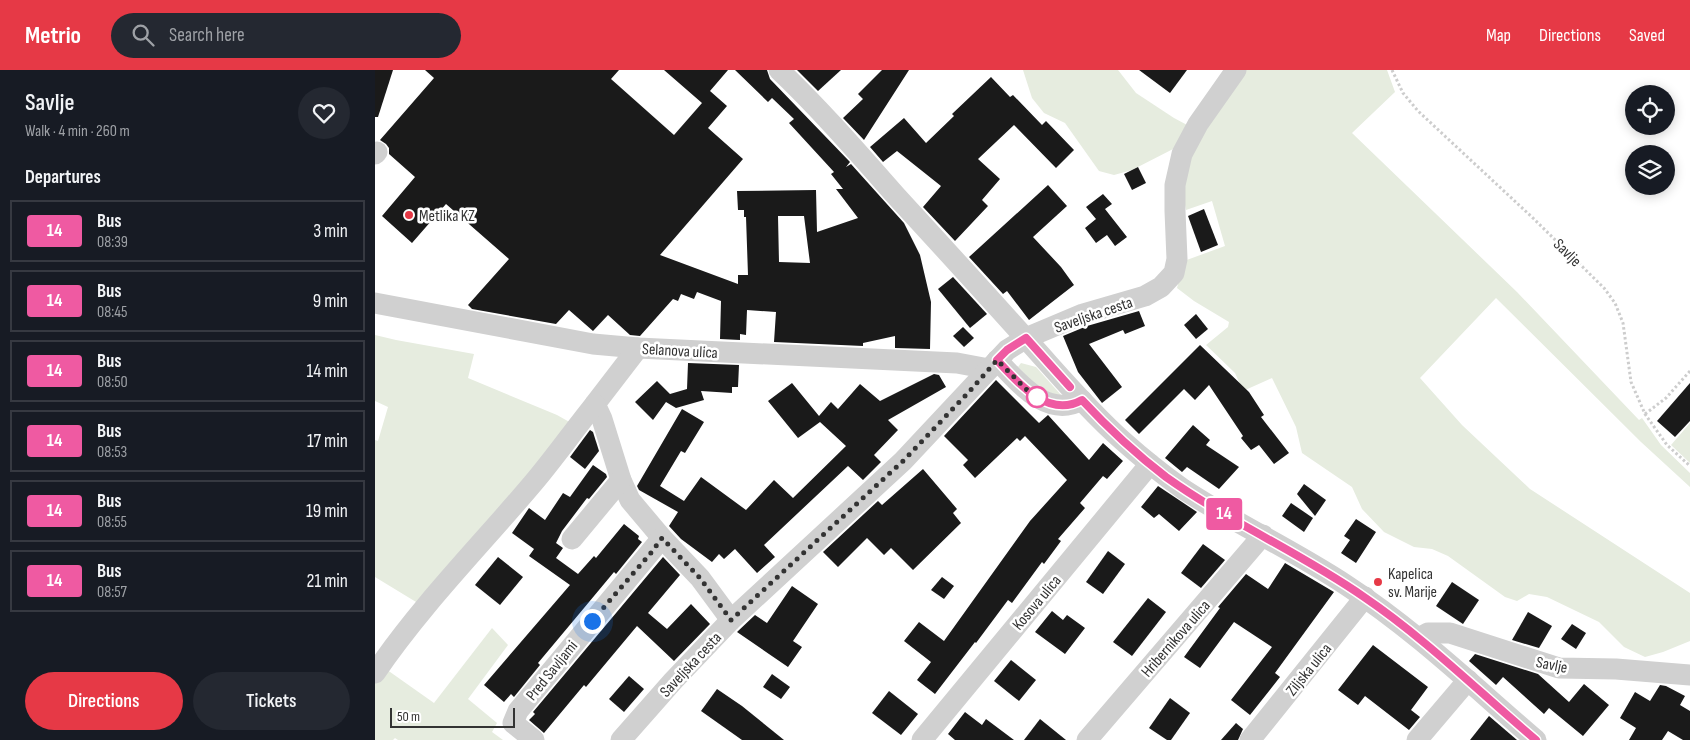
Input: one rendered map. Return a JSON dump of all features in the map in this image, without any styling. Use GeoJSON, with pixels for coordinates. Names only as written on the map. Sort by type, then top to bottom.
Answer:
{"type":"FeatureCollection","features":[{"type":"Feature","properties":{"kind":"street"},"geometry":{"type":"LineString","coordinates":[[779,70],[851,144],[1082,400],[1105,424],[1150,464],[1193,494],[1314,564],[1365,597],[1419,638],[1537,740]]}},
{"type":"Feature","properties":{"kind":"street","name":"Saveljska cesta"},"geometry":{"type":"LineString","coordinates":[[621,740],[673,681],[731,620],[903,461],[1007,350],[1026,338],[1083,314],[1145,296],[1161,287],[1174,273],[1177,259],[1175,186],[1181,154],[1198,124],[1236,70]]}},
{"type":"Feature","properties":{"kind":"street","name":"Selanova ulica"},"geometry":{"type":"LineString","coordinates":[[375,303],[593,344],[638,348],[993,364]]}},
{"type":"Feature","properties":{"kind":"street"},"geometry":{"type":"LineString","coordinates":[[375,673],[420,614],[533,482],[638,348]]}},
{"type":"Feature","properties":{"kind":"street"},"geometry":{"type":"LineString","coordinates":[[993,364],[1029,392],[1044,401],[1055,405],[1069,406],[1082,400]]}},
{"type":"Feature","properties":{"kind":"street"},"geometry":{"type":"LineString","coordinates":[[595,404],[605,427],[621,480],[656,546],[700,578],[731,620]]}},
{"type":"Feature","properties":{"kind":"street","name":"Kosova ulica"},"geometry":{"type":"LineString","coordinates":[[922,740],[1150,464]]}},
{"type":"Feature","properties":{"kind":"street"},"geometry":{"type":"LineString","coordinates":[[572,539],[621,480]]}},
{"type":"Feature","properties":{"kind":"street","name":"Hribernikova ulica"},"geometry":{"type":"LineString","coordinates":[[1087,740],[1263,535]]}},
{"type":"Feature","properties":{"kind":"street","name":"Pred Savljami"},"geometry":{"type":"LineString","coordinates":[[535,740],[513,723],[518,711],[656,546]]}},
{"type":"Feature","properties":{"kind":"street","name":"Ziljska ulica"},"geometry":{"type":"LineString","coordinates":[[1250,740],[1365,597]]}},
{"type":"Feature","properties":{"kind":"street","name":"Savlje"},"geometry":{"type":"LineString","coordinates":[[1419,638],[1428,634],[1450,633],[1559,668],[1616,669],[1690,675]]}},
{"type":"Feature","properties":{"kind":"street"},"geometry":{"type":"LineString","coordinates":[[1417,740],[1468,680]]}},
{"type":"Feature","properties":{"kind":"path","name":"Savlje"},"geometry":{"type":"LineString","coordinates":[[1392,70],[1403,92],[1418,111],[1604,288],[1615,303],[1623,323],[1631,382],[1645,414],[1667,445],[1690,466]]}},
{"type":"Feature","properties":{"kind":"path"},"geometry":{"type":"LineString","coordinates":[[1645,414],[1666,398],[1690,370]]}},
{"type":"Feature","properties":{"kind":"shaded area"},"geometry":{"type":"Polygon","coordinates":[[[1023,70],[1118,70],[1136,93],[1189,126],[1177,147],[1132,170],[1114,175],[1099,171],[1065,123],[1044,113],[1032,98],[1023,70]]]}},
{"type":"Feature","properties":{"kind":"shaded area"},"geometry":{"type":"Polygon","coordinates":[[[1244,70],[1387,70],[1395,92],[1352,133],[1517,292],[1639,420],[1642,418],[1661,445],[1690,473],[1690,487],[1641,442],[1496,298],[1420,378],[1462,425],[1530,489],[1690,593],[1690,641],[1645,657],[1624,647],[1599,622],[1547,597],[1529,594],[1517,601],[1505,597],[1448,556],[1432,549],[1414,547],[1384,532],[1362,509],[1352,487],[1302,453],[1296,427],[1272,378],[1243,391],[1235,373],[1206,345],[1228,327],[1229,322],[1194,301],[1177,288],[1184,261],[1225,246],[1212,201],[1186,210],[1182,189],[1187,158],[1244,70]]]}},
{"type":"Feature","properties":{"kind":"shaded area"},"geometry":{"type":"Polygon","coordinates":[[[375,335],[474,354],[468,378],[557,415],[573,424],[421,605],[375,577],[375,440],[378,441],[388,407],[375,401],[375,335]]]}},
{"type":"Feature","properties":{"kind":"shaded area"},"geometry":{"type":"Polygon","coordinates":[[[1021,363],[1036,367],[1061,395],[1045,395],[1018,367],[1021,363]]]}},
{"type":"Feature","properties":{"kind":"shaded area"},"geometry":{"type":"Polygon","coordinates":[[[1690,423],[1690,463],[1671,445],[1690,423]]]}},
{"type":"Feature","properties":{"kind":"shaded area"},"geometry":{"type":"Polygon","coordinates":[[[492,628],[508,645],[468,699],[497,723],[492,732],[503,740],[398,740],[395,738],[393,740],[375,740],[375,679],[383,667],[434,703],[492,628]]]}},
{"type":"Feature","properties":{"kind":"building"},"geometry":{"type":"Polygon","coordinates":[[[375,70],[393,70],[378,117],[375,117],[375,70]]]}},
{"type":"Feature","properties":{"kind":"building"},"geometry":{"type":"Polygon","coordinates":[[[425,70],[619,70],[611,79],[674,135],[702,103],[664,70],[728,70],[710,91],[727,106],[708,128],[743,159],[660,255],[738,284],[738,275],[748,275],[746,217],[744,217],[744,210],[738,210],[737,191],[816,190],[817,232],[858,218],[836,189],[843,189],[831,174],[834,172],[789,123],[794,119],[772,98],[768,102],[735,70],[767,70],[770,79],[850,162],[846,167],[851,164],[904,223],[920,255],[931,302],[930,349],[895,348],[895,336],[863,343],[863,346],[774,342],[776,312],[747,310],[746,335],[740,334],[740,340],[720,339],[721,301],[697,292],[694,299],[681,294],[678,301],[673,299],[640,336],[630,335],[608,315],[593,331],[569,310],[556,324],[472,309],[468,305],[509,259],[446,204],[412,243],[382,216],[415,177],[389,154],[389,148],[380,140],[434,78],[425,70]],[[778,216],[779,262],[810,263],[804,216],[778,216]]]}},
{"type":"Feature","properties":{"kind":"building"},"geometry":{"type":"Polygon","coordinates":[[[797,70],[841,70],[818,91],[797,70]]]}},
{"type":"Feature","properties":{"kind":"building"},"geometry":{"type":"Polygon","coordinates":[[[882,70],[909,70],[864,140],[843,118],[863,99],[858,94],[882,70]]]}},
{"type":"Feature","properties":{"kind":"building"},"geometry":{"type":"Polygon","coordinates":[[[1139,70],[1187,70],[1170,93],[1139,70]]]}},
{"type":"Feature","properties":{"kind":"building"},"geometry":{"type":"Polygon","coordinates":[[[991,77],[1010,97],[1013,95],[1042,125],[1046,121],[1074,150],[1056,168],[1014,125],[978,159],[1000,179],[982,200],[988,206],[955,241],[923,207],[941,186],[897,151],[883,162],[870,147],[904,118],[926,143],[954,116],[952,114],[991,77]]]}},
{"type":"Feature","properties":{"kind":"building"},"geometry":{"type":"Polygon","coordinates":[[[1138,167],[1146,183],[1132,190],[1124,174],[1138,167]]]}},
{"type":"Feature","properties":{"kind":"building"},"geometry":{"type":"Polygon","coordinates":[[[1048,185],[1067,206],[1033,237],[1061,267],[1074,285],[1029,320],[1007,291],[1003,294],[969,257],[1048,185]]]}},
{"type":"Feature","properties":{"kind":"building"},"geometry":{"type":"Polygon","coordinates":[[[1103,194],[1112,204],[1105,209],[1127,237],[1115,246],[1107,235],[1096,243],[1085,228],[1096,219],[1086,207],[1103,194]]]}},
{"type":"Feature","properties":{"kind":"building"},"geometry":{"type":"Polygon","coordinates":[[[1204,209],[1218,245],[1201,252],[1188,216],[1204,209]]]}},
{"type":"Feature","properties":{"kind":"building"},"geometry":{"type":"Polygon","coordinates":[[[953,277],[987,314],[970,328],[938,289],[953,277]]]}},
{"type":"Feature","properties":{"kind":"building"},"geometry":{"type":"Polygon","coordinates":[[[1139,311],[1145,326],[1125,334],[1123,330],[1089,344],[1122,387],[1102,403],[1078,372],[1063,336],[1087,326],[1139,311]]]}},
{"type":"Feature","properties":{"kind":"building"},"geometry":{"type":"Polygon","coordinates":[[[1196,314],[1208,329],[1196,339],[1184,325],[1196,314]]]}},
{"type":"Feature","properties":{"kind":"building"},"geometry":{"type":"Polygon","coordinates":[[[963,327],[974,338],[964,347],[953,336],[963,327]]]}},
{"type":"Feature","properties":{"kind":"building"},"geometry":{"type":"Polygon","coordinates":[[[1200,345],[1249,392],[1264,415],[1261,417],[1289,453],[1274,464],[1259,445],[1251,450],[1241,438],[1243,436],[1209,385],[1195,400],[1184,389],[1139,434],[1125,420],[1200,345]]]}},
{"type":"Feature","properties":{"kind":"building"},"geometry":{"type":"Polygon","coordinates":[[[688,363],[739,365],[738,387],[732,387],[732,393],[701,391],[704,400],[676,408],[666,402],[653,420],[635,402],[657,381],[670,394],[687,389],[688,363]]]}},
{"type":"Feature","properties":{"kind":"building"},"geometry":{"type":"Polygon","coordinates":[[[934,374],[939,375],[946,387],[888,420],[898,430],[874,455],[881,462],[863,480],[848,466],[764,545],[775,557],[757,573],[735,549],[724,559],[719,554],[712,562],[681,539],[669,526],[678,512],[639,490],[637,486],[682,409],[704,422],[685,453],[681,451],[660,486],[684,501],[701,477],[746,510],[774,480],[793,498],[846,446],[820,422],[798,438],[768,401],[792,383],[819,416],[831,402],[838,409],[860,384],[880,401],[934,374]]]}},
{"type":"Feature","properties":{"kind":"building"},"geometry":{"type":"Polygon","coordinates":[[[996,380],[1039,423],[1048,415],[1089,460],[1103,443],[1123,461],[1107,479],[1103,476],[1080,503],[1085,508],[1058,539],[1061,541],[1044,564],[1042,562],[1012,603],[1008,600],[935,694],[917,680],[931,662],[904,641],[919,622],[944,641],[1030,521],[1067,480],[1025,436],[1020,441],[1017,438],[975,478],[963,465],[968,460],[944,436],[996,380]]]}},
{"type":"Feature","properties":{"kind":"building"},"geometry":{"type":"Polygon","coordinates":[[[1690,383],[1690,421],[1675,437],[1657,421],[1690,383]]]}},
{"type":"Feature","properties":{"kind":"building"},"geometry":{"type":"Polygon","coordinates":[[[1193,425],[1210,440],[1206,445],[1239,467],[1219,489],[1187,467],[1182,472],[1165,458],[1193,425]]]}},
{"type":"Feature","properties":{"kind":"building"},"geometry":{"type":"Polygon","coordinates":[[[590,430],[593,432],[599,451],[585,469],[570,457],[590,430]]]}},
{"type":"Feature","properties":{"kind":"building"},"geometry":{"type":"Polygon","coordinates":[[[593,465],[606,474],[607,477],[589,499],[587,498],[562,531],[556,543],[563,548],[556,558],[578,574],[594,556],[596,558],[624,524],[639,536],[638,539],[642,542],[616,574],[614,572],[538,663],[540,665],[514,697],[511,694],[504,702],[484,685],[570,585],[529,556],[534,549],[512,533],[529,508],[545,520],[563,493],[570,497],[593,465]]]}},
{"type":"Feature","properties":{"kind":"building"},"geometry":{"type":"Polygon","coordinates":[[[923,469],[957,509],[953,513],[961,523],[913,570],[891,548],[884,555],[867,538],[838,567],[823,552],[878,501],[882,505],[923,469]]]}},
{"type":"Feature","properties":{"kind":"building"},"geometry":{"type":"Polygon","coordinates":[[[1304,484],[1326,500],[1315,516],[1297,494],[1304,484]]]}},
{"type":"Feature","properties":{"kind":"building"},"geometry":{"type":"Polygon","coordinates":[[[1158,486],[1197,512],[1179,531],[1159,514],[1154,518],[1141,507],[1158,486]]]}},
{"type":"Feature","properties":{"kind":"building"},"geometry":{"type":"Polygon","coordinates":[[[1291,503],[1313,518],[1304,532],[1282,516],[1291,503]]]}},
{"type":"Feature","properties":{"kind":"building"},"geometry":{"type":"Polygon","coordinates":[[[1356,519],[1376,532],[1356,563],[1341,553],[1350,540],[1344,536],[1356,519]]]}},
{"type":"Feature","properties":{"kind":"building"},"geometry":{"type":"Polygon","coordinates":[[[1203,544],[1225,560],[1201,588],[1181,573],[1203,544]]]}},
{"type":"Feature","properties":{"kind":"building"},"geometry":{"type":"Polygon","coordinates":[[[1108,551],[1125,564],[1103,594],[1086,582],[1108,551]]]}},
{"type":"Feature","properties":{"kind":"building"},"geometry":{"type":"Polygon","coordinates":[[[498,557],[523,577],[500,605],[475,585],[498,557]]]}},
{"type":"Feature","properties":{"kind":"building"},"geometry":{"type":"Polygon","coordinates":[[[663,557],[680,575],[648,613],[667,629],[691,604],[710,624],[674,661],[637,626],[586,687],[584,685],[544,733],[529,720],[535,714],[533,712],[663,557]]]}},
{"type":"Feature","properties":{"kind":"building"},"geometry":{"type":"Polygon","coordinates":[[[1285,563],[1334,592],[1275,673],[1280,677],[1250,715],[1231,700],[1272,647],[1234,622],[1200,668],[1184,657],[1220,608],[1218,607],[1246,574],[1268,589],[1285,563]]]}},
{"type":"Feature","properties":{"kind":"building"},"geometry":{"type":"Polygon","coordinates":[[[942,577],[954,586],[944,599],[931,590],[942,577]]]}},
{"type":"Feature","properties":{"kind":"building"},"geometry":{"type":"Polygon","coordinates":[[[1452,582],[1479,600],[1463,624],[1436,606],[1452,582]]]}},
{"type":"Feature","properties":{"kind":"building"},"geometry":{"type":"Polygon","coordinates":[[[792,586],[818,604],[793,641],[802,647],[788,667],[737,632],[755,615],[767,623],[792,586]]]}},
{"type":"Feature","properties":{"kind":"building"},"geometry":{"type":"Polygon","coordinates":[[[1148,598],[1166,612],[1132,656],[1113,642],[1148,598]]]}},
{"type":"Feature","properties":{"kind":"building"},"geometry":{"type":"Polygon","coordinates":[[[1052,611],[1063,620],[1067,615],[1085,628],[1065,654],[1035,632],[1052,611]]]}},
{"type":"Feature","properties":{"kind":"building"},"geometry":{"type":"Polygon","coordinates":[[[1528,612],[1552,626],[1539,648],[1512,640],[1528,612]]]}},
{"type":"Feature","properties":{"kind":"building"},"geometry":{"type":"Polygon","coordinates":[[[1572,624],[1586,633],[1576,649],[1561,639],[1572,624]]]}},
{"type":"Feature","properties":{"kind":"building"},"geometry":{"type":"Polygon","coordinates":[[[1373,645],[1428,687],[1411,710],[1420,717],[1409,730],[1365,696],[1358,705],[1338,690],[1373,645]]]}},
{"type":"Feature","properties":{"kind":"building"},"geometry":{"type":"Polygon","coordinates":[[[1475,654],[1538,674],[1569,702],[1584,684],[1609,705],[1583,736],[1549,708],[1544,714],[1503,677],[1496,685],[1469,661],[1475,654]]]}},
{"type":"Feature","properties":{"kind":"building"},"geometry":{"type":"Polygon","coordinates":[[[1011,660],[1036,680],[1019,701],[994,681],[1011,660]]]}},
{"type":"Feature","properties":{"kind":"building"},"geometry":{"type":"Polygon","coordinates":[[[772,674],[790,687],[781,699],[763,687],[772,674]]]}},
{"type":"Feature","properties":{"kind":"building"},"geometry":{"type":"Polygon","coordinates":[[[629,676],[644,689],[624,712],[609,699],[629,676]]]}},
{"type":"Feature","properties":{"kind":"building"},"geometry":{"type":"Polygon","coordinates":[[[1660,685],[1666,686],[1685,696],[1680,705],[1690,711],[1690,740],[1683,740],[1668,731],[1662,740],[1629,740],[1636,728],[1620,718],[1635,692],[1650,701],[1660,685]]]}},
{"type":"Feature","properties":{"kind":"building"},"geometry":{"type":"Polygon","coordinates":[[[717,689],[742,706],[784,740],[742,740],[701,711],[717,689]]]}},
{"type":"Feature","properties":{"kind":"building"},"geometry":{"type":"Polygon","coordinates":[[[889,691],[918,714],[901,735],[872,713],[889,691]]]}},
{"type":"Feature","properties":{"kind":"building"},"geometry":{"type":"Polygon","coordinates":[[[1170,698],[1190,713],[1171,740],[1167,740],[1149,728],[1170,698]]]}},
{"type":"Feature","properties":{"kind":"building"},"geometry":{"type":"Polygon","coordinates":[[[965,712],[982,725],[986,719],[1014,740],[955,740],[948,734],[965,712]]]}},
{"type":"Feature","properties":{"kind":"building"},"geometry":{"type":"Polygon","coordinates":[[[1489,716],[1517,740],[1470,740],[1489,716]]]}},
{"type":"Feature","properties":{"kind":"building"},"geometry":{"type":"Polygon","coordinates":[[[1040,719],[1066,740],[1024,740],[1040,719]]]}},
{"type":"Feature","properties":{"kind":"building"},"geometry":{"type":"Polygon","coordinates":[[[1236,723],[1243,729],[1238,740],[1221,740],[1236,723]]]}},
{"type":"Feature","properties":{"kind":"bus line","name":"14"},"geometry":{"type":"LineString","coordinates":[[1070,387],[1026,338],[1007,350],[997,360],[1029,392],[1044,401],[1055,405],[1069,406],[1082,400],[1121,439],[1185,490],[1314,564],[1365,597],[1419,638],[1536,740]]}},
{"type":"Feature","properties":{"kind":"place","name":"Metlika KZ"},"geometry":{"type":"Point","coordinates":[409,215]}},
{"type":"Feature","properties":{"kind":"place","name":"Kapelica sv. Marije"},"geometry":{"type":"Point","coordinates":[1378,582]}},
{"type":"Feature","properties":{"kind":"route"},"geometry":{"type":"LineString","coordinates":[[592,621],[662,538],[700,578],[731,620],[903,461],[997,360],[1029,392],[1037,397]]}}]}
